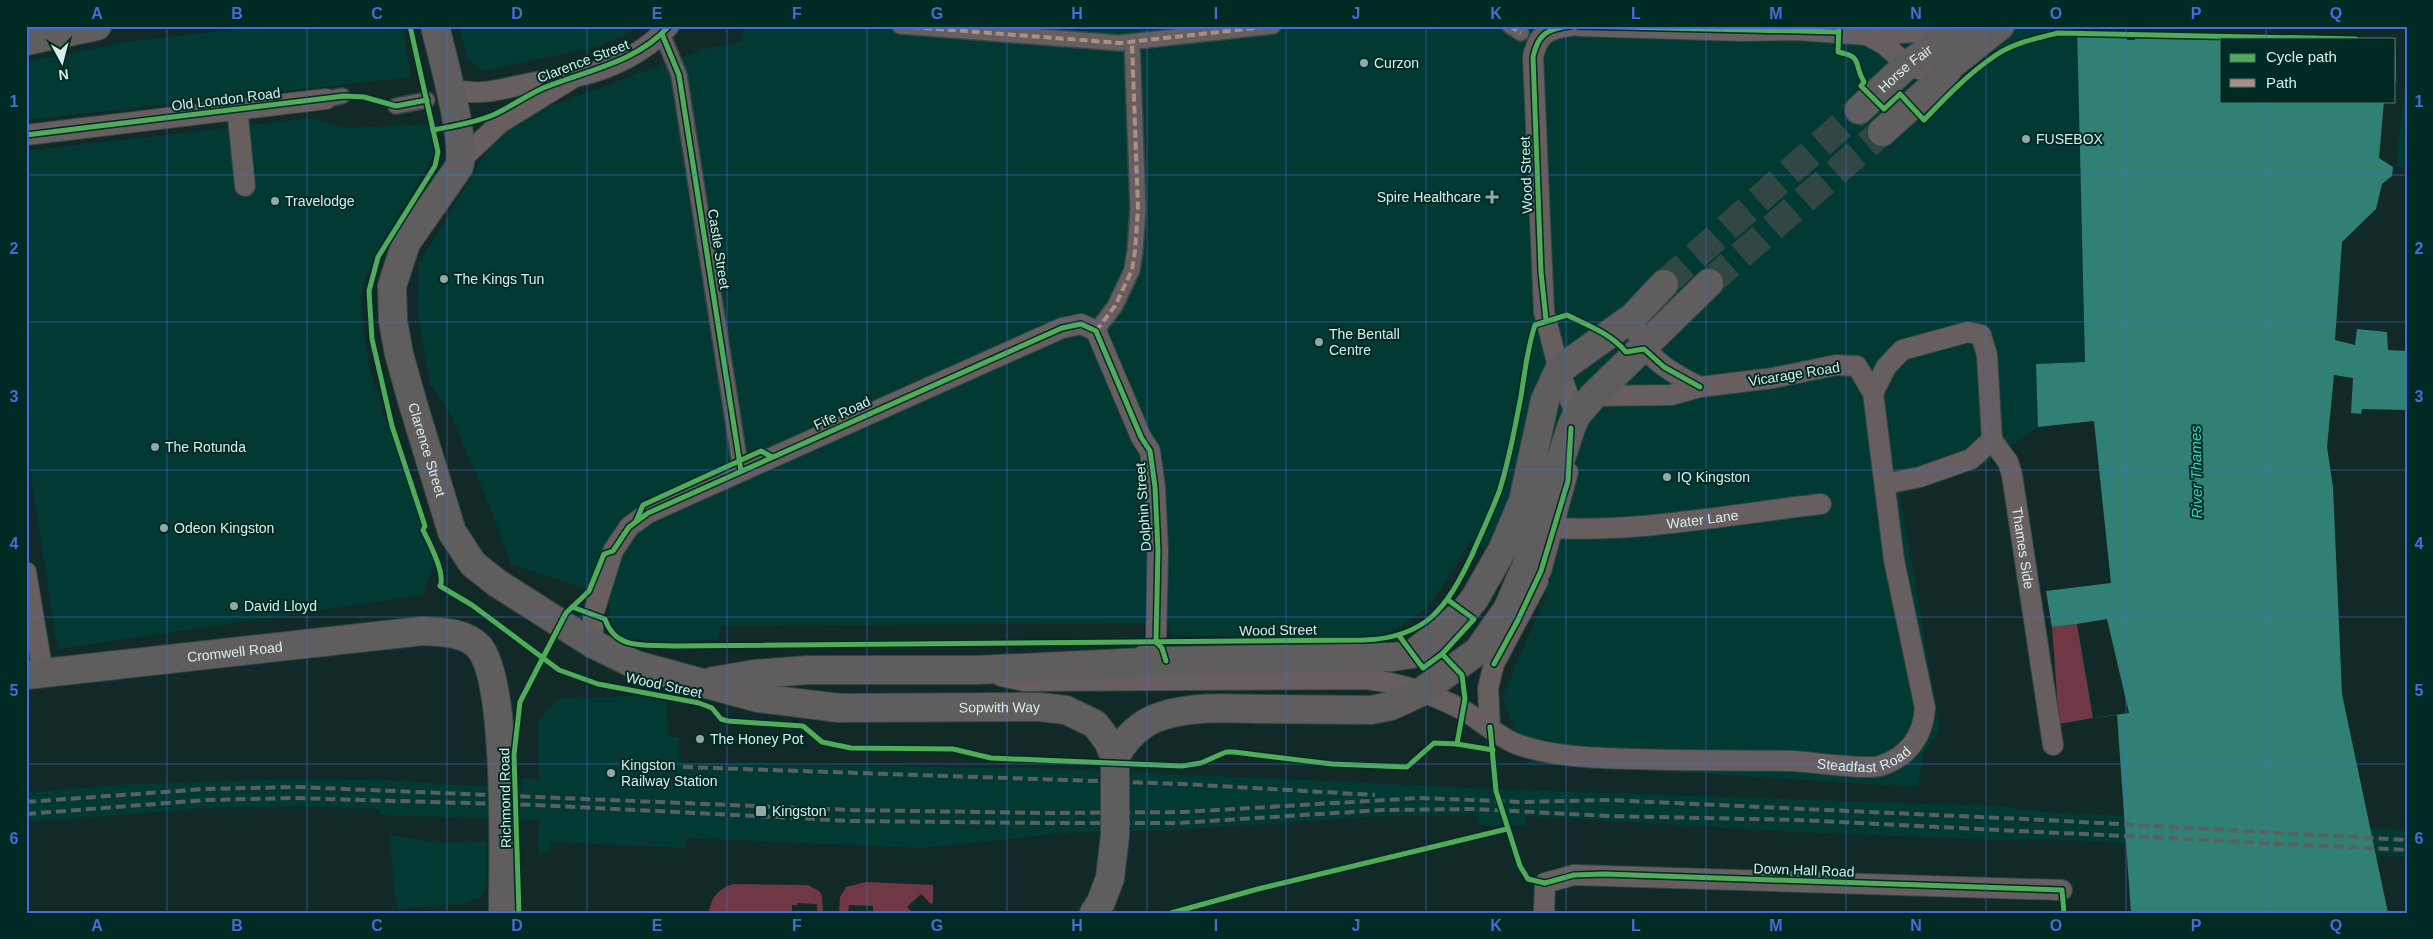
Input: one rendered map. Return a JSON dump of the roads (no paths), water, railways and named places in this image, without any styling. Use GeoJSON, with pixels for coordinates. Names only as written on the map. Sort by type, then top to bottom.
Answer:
{"type":"FeatureCollection","features":[{"type":"Feature","properties":{"kind":"main road"},"geometry":{"type":"LineString","coordinates":[[26,41],[97,26]]}},
{"type":"Feature","properties":{"kind":"main road"},"geometry":{"type":"LineString","coordinates":[[435,26],[438,94],[457,125],[461,160]]}},
{"type":"Feature","properties":{"kind":"main road","name":"Horse Fair"},"geometry":{"type":"LineString","coordinates":[[1859,110],[1907,65],[1958,28]]}},
{"type":"Feature","properties":{"kind":"main road","name":"Horse Fair"},"geometry":{"type":"LineString","coordinates":[[1882,132],[1940,80],[1952,65],[1993,31]]}},
{"type":"Feature","properties":{"kind":"main road","name":"Clarence Street"},"geometry":{"type":"LineString","coordinates":[[461,160],[459,167],[406,243],[392,286],[392,321],[413,404],[452,532],[473,564],[496,583]]}},
{"type":"Feature","properties":{"kind":"main road"},"geometry":{"type":"LineString","coordinates":[[1115,758],[1121,744],[1132,733],[1160,716],[1186,710],[1213,708],[1371,710],[1391,706],[1421,692],[1478,651],[1532,571],[1580,413],[1709,283]]}},
{"type":"Feature","properties":{"kind":"main road"},"geometry":{"type":"LineString","coordinates":[[1559,370],[1633,317],[1664,284]]}},
{"type":"Feature","properties":{"kind":"main road","name":"Wood Street"},"geometry":{"type":"LineString","coordinates":[[496,583],[593,644],[636,665],[703,682],[755,674],[808,670],[978,670],[1166,661],[1392,657],[1413,654],[1464,612],[1475,598],[1502,550],[1523,501],[1545,400],[1559,370]]}},
{"type":"Feature","properties":{"kind":"main road","name":"Cromwell Road"},"geometry":{"type":"LineString","coordinates":[[35,674],[422,631],[443,632]]}},
{"type":"Feature","properties":{"kind":"main road","name":"Richmond Road"},"geometry":{"type":"LineString","coordinates":[[443,632],[464,637],[479,648],[491,675],[501,757],[503,913]]}},
{"type":"Feature","properties":{"kind":"main road","name":"Sopwith Way"},"geometry":{"type":"LineString","coordinates":[[703,682],[758,698],[839,708],[1040,707],[1066,710],[1096,724],[1108,741],[1115,758],[1115,835],[1110,878],[1102,902],[1094,913]]}},
{"type":"Feature","properties":{"kind":"street"},"geometry":{"type":"LineString","coordinates":[[900,26],[1132,42],[1273,26]]}},
{"type":"Feature","properties":{"kind":"street"},"geometry":{"type":"LineString","coordinates":[[1578,26],[1807,30],[1867,35],[1932,33],[1958,28]]}},
{"type":"Feature","properties":{"kind":"street","name":"Wood Street"},"geometry":{"type":"LineString","coordinates":[[1561,28],[1536,43],[1533,57],[1544,312],[1559,370],[1580,413]]}},
{"type":"Feature","properties":{"kind":"street","name":"Clarence Street"},"geometry":{"type":"LineString","coordinates":[[461,160],[500,123],[576,77],[644,49],[665,30]]}},
{"type":"Feature","properties":{"kind":"street","name":"Castle Street"},"geometry":{"type":"LineString","coordinates":[[665,30],[679,75],[741,471]]}},
{"type":"Feature","properties":{"kind":"street"},"geometry":{"type":"LineString","coordinates":[[1867,35],[1885,45],[1907,65],[1919,69],[1952,65]]}},
{"type":"Feature","properties":{"kind":"street"},"geometry":{"type":"LineString","coordinates":[[1096,331],[1115,306],[1132,270],[1135,255],[1138,209],[1132,42]]}},
{"type":"Feature","properties":{"kind":"street","name":"Clarence Street"},"geometry":{"type":"LineString","coordinates":[[438,94],[496,92],[535,82],[576,77]]}},
{"type":"Feature","properties":{"kind":"street"},"geometry":{"type":"LineString","coordinates":[[396,106],[438,94]]}},
{"type":"Feature","properties":{"kind":"street","name":"Old London Road"},"geometry":{"type":"LineString","coordinates":[[26,135],[237,108],[334,98]]}},
{"type":"Feature","properties":{"kind":"street"},"geometry":{"type":"LineString","coordinates":[[237,108],[245,186]]}},
{"type":"Feature","properties":{"kind":"street"},"geometry":{"type":"LineString","coordinates":[[1633,317],[1634,330],[1644,349],[1664,367],[1700,388]]}},
{"type":"Feature","properties":{"kind":"street","name":"Fife Road"},"geometry":{"type":"LineString","coordinates":[[593,644],[593,615],[614,552],[629,527],[648,513],[1062,328],[1081,324],[1096,331]]}},
{"type":"Feature","properties":{"kind":"street","name":"Dolphin Street"},"geometry":{"type":"LineString","coordinates":[[1096,331],[1141,437],[1150,451],[1155,488],[1158,550],[1156,642],[1148,652],[1133,664]]}},
{"type":"Feature","properties":{"kind":"street"},"geometry":{"type":"LineString","coordinates":[[1873,393],[1886,367],[1902,350],[1968,332],[1982,335],[1987,355],[1992,440],[1971,458],[1920,477],[1885,484]]}},
{"type":"Feature","properties":{"kind":"street","name":"Vicarage Road"},"geometry":{"type":"LineString","coordinates":[[1580,413],[1656,396],[1773,378],[1836,365],[1857,366],[1873,393]]}},
{"type":"Feature","properties":{"kind":"street","name":"Steadfast Road"},"geometry":{"type":"LineString","coordinates":[[1490,727],[1514,742],[1555,753],[1595,758],[1794,761],[1878,766],[1905,754],[1917,740],[1924,721],[1925,708],[1894,560],[1873,393]]}},
{"type":"Feature","properties":{"kind":"street","name":"Thames Side"},"geometry":{"type":"LineString","coordinates":[[1992,440],[2008,462],[2012,475],[2053,746]]}},
{"type":"Feature","properties":{"kind":"street","name":"Water Lane"},"geometry":{"type":"LineString","coordinates":[[1546,528],[1626,527],[1821,504]]}},
{"type":"Feature","properties":{"kind":"street"},"geometry":{"type":"LineString","coordinates":[[1490,727],[1488,688],[1494,664],[1532,571]]}},
{"type":"Feature","properties":{"kind":"street"},"geometry":{"type":"LineString","coordinates":[[26,572],[35,674]]}},
{"type":"Feature","properties":{"kind":"street","name":"Wood Street"},"geometry":{"type":"LineString","coordinates":[[978,670],[1024,681],[1366,679],[1387,681],[1421,692],[1462,710],[1490,727]]}},
{"type":"Feature","properties":{"kind":"street","name":"Down Hall Road"},"geometry":{"type":"LineString","coordinates":[[1544,913],[1546,883],[1574,874],[2062,890]]}},
{"type":"Feature","properties":{"kind":"water","name":"River Thames"},"geometry":{"type":"Polygon","coordinates":[[[2077,26],[2395,26],[2395,38],[2220,38],[2220,102],[2384,102],[2379,158],[2393,167],[2392,176],[2382,184],[2376,209],[2342,242],[2335,340],[2355,345],[2357,329],[2387,332],[2388,350],[2407,351],[2407,410],[2362,409],[2361,414],[2351,413],[2353,378],[2334,375],[2327,447],[2333,487],[2342,694],[2388,913],[2131,913],[2117,715],[2093,718],[2077,624],[2052,627],[2046,591],[2111,583],[2094,421],[2038,427],[2036,364],[2085,362],[2077,26]]]}},
{"type":"Feature","properties":{"kind":"tunnel"},"geometry":{"type":"LineString","coordinates":[[1664,284],[1859,110]]}},
{"type":"Feature","properties":{"kind":"tunnel"},"geometry":{"type":"LineString","coordinates":[[1709,283],[1882,132]]}},
{"type":"Feature","properties":{"kind":"railway"},"geometry":{"type":"LineString","coordinates":[[683,767],[1183,784],[1375,795]]}},
{"type":"Feature","properties":{"kind":"railway"},"geometry":{"type":"LineString","coordinates":[[26,802],[205,789],[297,787],[851,810],[1045,813],[1184,812],[1419,798],[1522,802],[1608,800],[2045,820],[2407,840]]}},
{"type":"Feature","properties":{"kind":"railway"},"geometry":{"type":"LineString","coordinates":[[26,814],[206,800],[294,798],[536,805],[852,821],[1045,823],[1178,823],[1382,810],[1475,809],[1608,816],[1797,820],[2407,850]]}},
{"type":"Feature","properties":{"kind":"place","name":"Curzon"},"geometry":{"type":"Point","coordinates":[1364,63]}},
{"type":"Feature","properties":{"kind":"place","name":"FUSEBOX"},"geometry":{"type":"Point","coordinates":[2026,139]}},
{"type":"Feature","properties":{"kind":"place","name":"Spire Healthcare"},"geometry":{"type":"Point","coordinates":[1492,197]}},
{"type":"Feature","properties":{"kind":"place","name":"Travelodge"},"geometry":{"type":"Point","coordinates":[275,201]}},
{"type":"Feature","properties":{"kind":"place","name":"The Kings Tun"},"geometry":{"type":"Point","coordinates":[444,279]}},
{"type":"Feature","properties":{"kind":"place","name":"The Bentall Centre"},"geometry":{"type":"Point","coordinates":[1319,342]}},
{"type":"Feature","properties":{"kind":"place","name":"The Rotunda"},"geometry":{"type":"Point","coordinates":[155,447]}},
{"type":"Feature","properties":{"kind":"place","name":"IQ Kingston"},"geometry":{"type":"Point","coordinates":[1667,477]}},
{"type":"Feature","properties":{"kind":"place","name":"Odeon Kingston"},"geometry":{"type":"Point","coordinates":[164,528]}},
{"type":"Feature","properties":{"kind":"place","name":"David Lloyd"},"geometry":{"type":"Point","coordinates":[234,606]}},
{"type":"Feature","properties":{"kind":"place","name":"The Honey Pot"},"geometry":{"type":"Point","coordinates":[700,739]}},
{"type":"Feature","properties":{"kind":"place","name":"Kingston Railway Station"},"geometry":{"type":"Point","coordinates":[611,773]}},
{"type":"Feature","properties":{"kind":"place","name":"Kingston"},"geometry":{"type":"Point","coordinates":[761,811]}}]}
